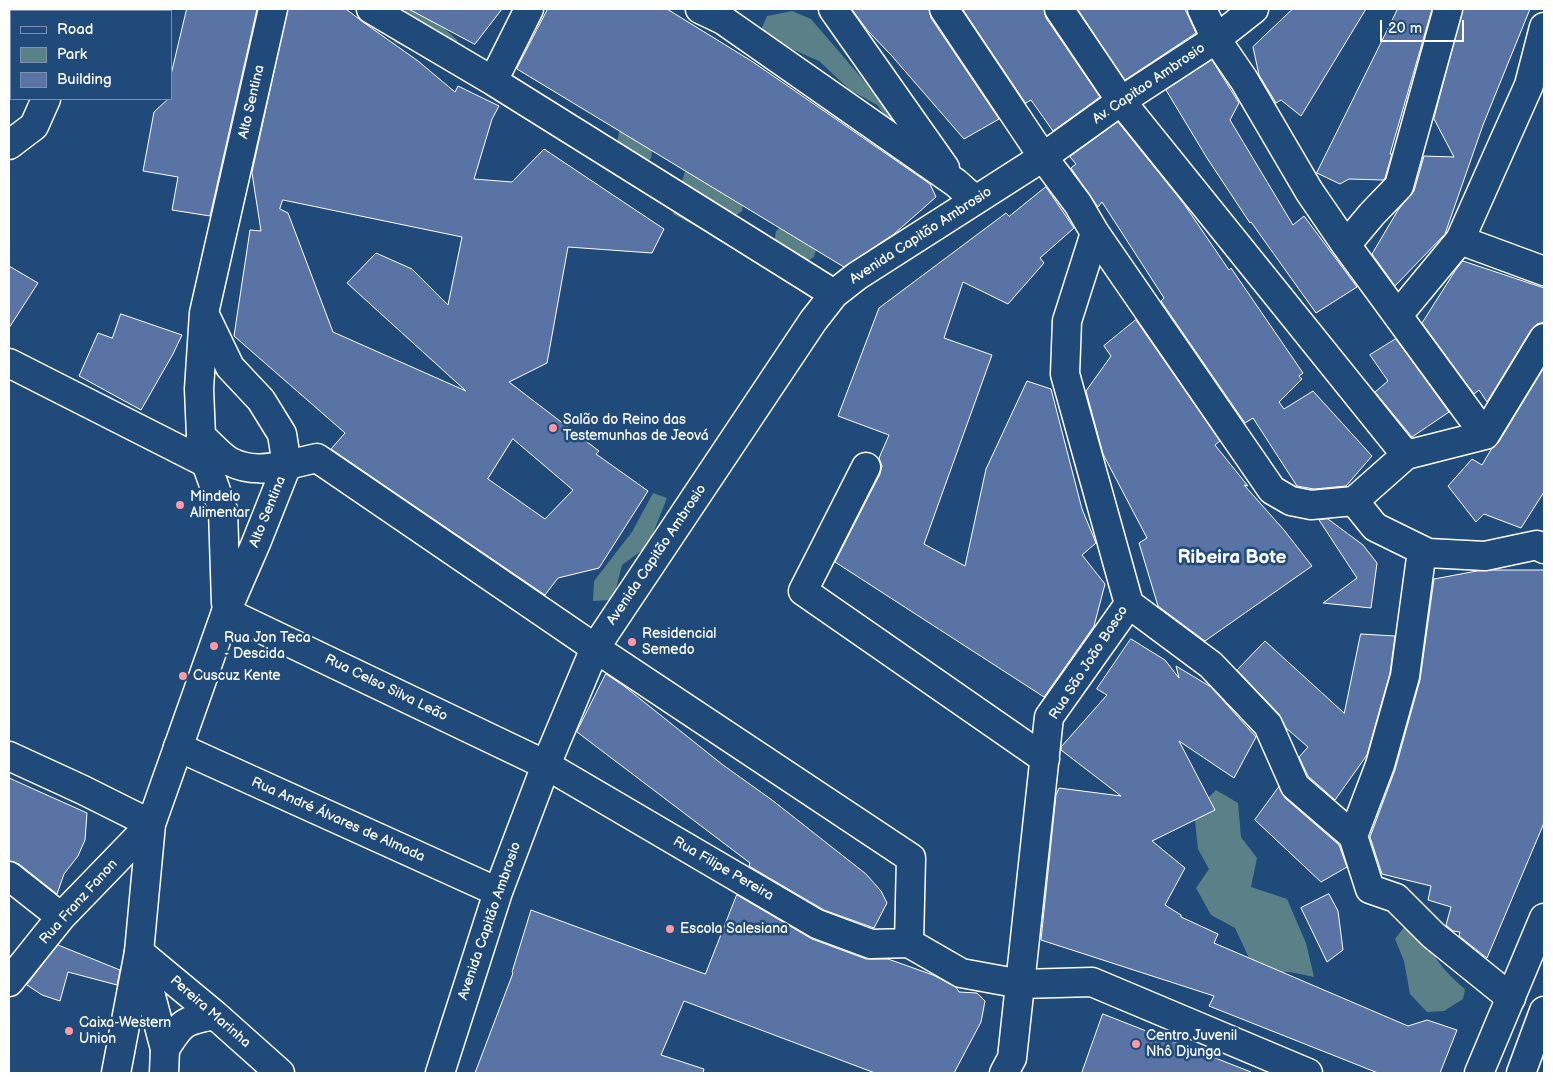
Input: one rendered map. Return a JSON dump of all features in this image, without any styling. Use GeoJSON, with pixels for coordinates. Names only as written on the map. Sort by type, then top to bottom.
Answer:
{"type":"FeatureCollection","features":[{"type":"Feature","properties":{"kind":"street","name":"Alto Sentina"},"geometry":{"type":"LineString","coordinates":[[226,612],[223,510],[206,463],[201,436],[199,400],[204,313],[273,9]]}},
{"type":"Feature","properties":{"kind":"street"},"geometry":{"type":"LineString","coordinates":[[371,9],[493,81],[834,294]]}},
{"type":"Feature","properties":{"kind":"street"},"geometry":{"type":"LineString","coordinates":[[493,81],[529,9]]}},
{"type":"Feature","properties":{"kind":"street"},"geometry":{"type":"LineString","coordinates":[[833,9],[965,192]]}},
{"type":"Feature","properties":{"kind":"street"},"geometry":{"type":"LineString","coordinates":[[944,9],[1043,157],[1078,204],[1095,233],[1272,490],[1290,501],[1311,504],[1354,500],[1406,455],[1485,435],[1544,338]]}},
{"type":"Feature","properties":{"kind":"street"},"geometry":{"type":"LineString","coordinates":[[1059,9],[1121,101],[1406,455]]}},
{"type":"Feature","properties":{"kind":"street"},"geometry":{"type":"LineString","coordinates":[[1202,9],[1216,39],[1244,80],[1309,191],[1346,245],[1485,435]]}},
{"type":"Feature","properties":{"kind":"street","name":"Av. Capitao Ambrosio"},"geometry":{"type":"LineString","coordinates":[[1043,157],[1121,101],[1216,39],[1254,9]]}},
{"type":"Feature","properties":{"kind":"street"},"geometry":{"type":"LineString","coordinates":[[1346,245],[1399,186],[1448,9]]}},
{"type":"Feature","properties":{"kind":"street"},"geometry":{"type":"LineString","coordinates":[[721,13],[965,192]]}},
{"type":"Feature","properties":{"kind":"street"},"geometry":{"type":"LineString","coordinates":[[1398,315],[1460,240],[1529,85],[1544,27]]}},
{"type":"Feature","properties":{"kind":"street"},"geometry":{"type":"LineString","coordinates":[[9,145],[34,126],[46,100]]}},
{"type":"Feature","properties":{"kind":"street","name":"Avenida Capitão Ambrosio"},"geometry":{"type":"LineString","coordinates":[[440,1073],[498,892],[546,765],[595,648],[812,321],[834,294],[965,192],[1043,157]]}},
{"type":"Feature","properties":{"kind":"street","name":"Rua São João Bosco"},"geometry":{"type":"LineString","coordinates":[[1004,1073],[1012,1058],[1049,716],[1129,604],[1066,374],[1067,321],[1095,233]]}},
{"type":"Feature","properties":{"kind":"street"},"geometry":{"type":"LineString","coordinates":[[1460,240],[1544,271]]}},
{"type":"Feature","properties":{"kind":"street","name":"Alto Sentina"},"geometry":{"type":"LineString","coordinates":[[151,824],[226,612],[256,543],[286,465],[282,434],[261,400],[230,367],[204,313]]}},
{"type":"Feature","properties":{"kind":"street"},"geometry":{"type":"LineString","coordinates":[[9,363],[206,463]]}},
{"type":"Feature","properties":{"kind":"street"},"geometry":{"type":"LineString","coordinates":[[199,400],[212,388],[232,386],[261,400]]}},
{"type":"Feature","properties":{"kind":"street"},"geometry":{"type":"LineString","coordinates":[[201,436],[230,462],[252,468],[270,469],[317,458],[595,648],[911,858],[909,943],[961,973],[1021,984],[1092,982],[1308,1073]]}},
{"type":"Feature","properties":{"kind":"street"},"geometry":{"type":"LineString","coordinates":[[866,467],[802,591],[1045,759]]}},
{"type":"Feature","properties":{"kind":"street"},"geometry":{"type":"LineString","coordinates":[[1354,500],[1375,527],[1428,553],[1485,556],[1542,541]]}},
{"type":"Feature","properties":{"kind":"street"},"geometry":{"type":"LineString","coordinates":[[1353,836],[1380,765],[1406,676],[1422,550]]}},
{"type":"Feature","properties":{"kind":"street"},"geometry":{"type":"LineString","coordinates":[[1129,604],[1212,665],[1268,725],[1295,786],[1353,836],[1370,890],[1396,898],[1433,935],[1510,998]]}},
{"type":"Feature","properties":{"kind":"street","name":"Rua Celso Silva Leão"},"geometry":{"type":"LineString","coordinates":[[226,612],[546,765]]}},
{"type":"Feature","properties":{"kind":"street","name":"Rua André Álvares de Almada"},"geometry":{"type":"LineString","coordinates":[[178,747],[498,892]]}},
{"type":"Feature","properties":{"kind":"street"},"geometry":{"type":"LineString","coordinates":[[9,756],[151,824],[139,952],[116,1073]]}},
{"type":"Feature","properties":{"kind":"street","name":"Rua Filipe Pereira"},"geometry":{"type":"LineString","coordinates":[[546,765],[817,924],[871,944],[909,943]]}},
{"type":"Feature","properties":{"kind":"street","name":"Rua Franz Fanon"},"geometry":{"type":"LineString","coordinates":[[9,982],[61,917],[151,824]]}},
{"type":"Feature","properties":{"kind":"street"},"geometry":{"type":"LineString","coordinates":[[9,876],[61,917]]}},
{"type":"Feature","properties":{"kind":"street"},"geometry":{"type":"LineString","coordinates":[[1479,1073],[1544,918]]}},
{"type":"Feature","properties":{"kind":"street"},"geometry":{"type":"LineString","coordinates":[[139,952],[164,1061]]}},
{"type":"Feature","properties":{"kind":"street","name":"Pereira Marinha"},"geometry":{"type":"LineString","coordinates":[[139,952],[215,1015],[280,1073]]}},
{"type":"Feature","properties":{"kind":"street"},"geometry":{"type":"LineString","coordinates":[[1520,1073],[1544,1011]]}},
{"type":"Feature","properties":{"kind":"street"},"geometry":{"type":"LineString","coordinates":[[164,1061],[178,1029],[191,1020],[215,1015]]}},
{"type":"Feature","properties":{"kind":"green space"},"geometry":{"type":"Polygon","coordinates":[[[406,9],[431,9],[433,18],[458,41],[451,72],[418,52],[394,42],[406,9]]]}},
{"type":"Feature","properties":{"kind":"green space"},"geometry":{"type":"Polygon","coordinates":[[[792,11],[811,19],[878,97],[901,102],[900,135],[877,105],[850,90],[819,61],[774,41],[760,32],[767,16],[792,11]]]}},
{"type":"Feature","properties":{"kind":"green space"},"geometry":{"type":"Polygon","coordinates":[[[619,131],[637,131],[654,141],[651,158],[633,186],[613,170],[619,131]]]}},
{"type":"Feature","properties":{"kind":"green space"},"geometry":{"type":"Polygon","coordinates":[[[727,167],[745,188],[742,211],[711,234],[673,214],[685,171],[727,167]]]}},
{"type":"Feature","properties":{"kind":"green space"},"geometry":{"type":"Polygon","coordinates":[[[790,219],[820,235],[814,257],[785,277],[770,269],[776,231],[790,219]]]}},
{"type":"Feature","properties":{"kind":"green space"},"geometry":{"type":"Polygon","coordinates":[[[653,493],[667,498],[648,546],[622,565],[613,600],[593,601],[594,581],[632,532],[653,493]]]}},
{"type":"Feature","properties":{"kind":"green space"},"geometry":{"type":"Polygon","coordinates":[[[1216,790],[1238,803],[1241,837],[1257,858],[1251,887],[1287,899],[1306,943],[1314,977],[1290,972],[1256,973],[1235,928],[1211,915],[1196,888],[1209,869],[1198,849],[1194,812],[1216,790]]]}},
{"type":"Feature","properties":{"kind":"green space"},"geometry":{"type":"Polygon","coordinates":[[[1405,926],[1420,927],[1438,961],[1465,989],[1463,999],[1444,1011],[1427,1012],[1410,994],[1404,961],[1395,939],[1405,926]]]}},
{"type":"Feature","properties":{"kind":"building"},"geometry":{"type":"Polygon","coordinates":[[[187,9],[257,9],[210,216],[172,210],[178,177],[143,171],[154,112],[167,100],[172,100],[172,71],[187,9]]]}},
{"type":"Feature","properties":{"kind":"building"},"geometry":{"type":"Polygon","coordinates":[[[288,9],[346,9],[418,61],[455,92],[458,86],[499,106],[492,119],[474,179],[512,182],[544,149],[664,229],[652,253],[568,247],[547,363],[509,382],[599,451],[596,454],[648,491],[599,568],[558,578],[545,595],[331,449],[345,433],[234,336],[250,230],[261,231],[252,173],[288,9]],[[283,200],[280,209],[288,213],[333,332],[466,391],[347,283],[376,253],[412,269],[448,305],[462,237],[283,200]],[[513,439],[488,479],[545,519],[573,490],[513,439]]]}},
{"type":"Feature","properties":{"kind":"building"},"geometry":{"type":"Polygon","coordinates":[[[409,9],[502,9],[475,44],[409,9]]]}},
{"type":"Feature","properties":{"kind":"building"},"geometry":{"type":"Polygon","coordinates":[[[548,9],[667,9],[753,62],[930,184],[936,197],[894,234],[844,267],[517,69],[548,9]]]}},
{"type":"Feature","properties":{"kind":"building"},"geometry":{"type":"Polygon","coordinates":[[[852,9],[929,9],[931,18],[999,119],[964,139],[868,31],[852,9]]]}},
{"type":"Feature","properties":{"kind":"building"},"geometry":{"type":"Polygon","coordinates":[[[963,9],[1044,9],[1046,18],[1100,97],[1053,131],[1031,100],[1026,103],[963,9]]]}},
{"type":"Feature","properties":{"kind":"building"},"geometry":{"type":"Polygon","coordinates":[[[1078,9],[1185,9],[1196,33],[1125,80],[1078,9]]]}},
{"type":"Feature","properties":{"kind":"building"},"geometry":{"type":"Polygon","coordinates":[[[1293,9],[1366,9],[1301,116],[1281,100],[1276,103],[1259,75],[1253,47],[1293,9]]]}},
{"type":"Feature","properties":{"kind":"building"},"geometry":{"type":"Polygon","coordinates":[[[1398,9],[1432,9],[1390,154],[1392,154],[1385,178],[1383,180],[1349,179],[1340,184],[1317,173],[1398,9]]]}},
{"type":"Feature","properties":{"kind":"building"},"geometry":{"type":"Polygon","coordinates":[[[1463,9],[1530,9],[1483,125],[1445,234],[1395,286],[1372,254],[1398,210],[1414,191],[1424,156],[1454,157],[1434,119],[1463,9]]]}},
{"type":"Feature","properties":{"kind":"building"},"geometry":{"type":"Polygon","coordinates":[[[1212,60],[1239,103],[1230,120],[1293,225],[1304,216],[1357,287],[1316,313],[1250,223],[1207,158],[1166,90],[1212,60]]]}},
{"type":"Feature","properties":{"kind":"building"},"geometry":{"type":"Polygon","coordinates":[[[1118,122],[1184,204],[1229,270],[1231,268],[1303,373],[1299,376],[1302,379],[1279,402],[1284,409],[1313,391],[1372,456],[1346,486],[1314,489],[1297,486],[1253,418],[1245,423],[1161,301],[1164,298],[1102,202],[1098,207],[1071,168],[1076,164],[1070,157],[1118,122]]]}},
{"type":"Feature","properties":{"kind":"building"},"geometry":{"type":"Polygon","coordinates":[[[1046,187],[1074,228],[1040,258],[1044,263],[1008,304],[963,282],[944,338],[992,355],[924,544],[965,566],[986,469],[1027,381],[1051,389],[1082,509],[1096,543],[1082,555],[1105,584],[1094,626],[1044,697],[835,562],[880,474],[882,466],[879,458],[889,435],[838,416],[879,308],[1006,213],[1009,216],[1046,187]]]}},
{"type":"Feature","properties":{"kind":"building"},"geometry":{"type":"Polygon","coordinates":[[[1463,261],[1544,288],[1544,322],[1537,324],[1531,330],[1487,402],[1479,390],[1474,394],[1422,323],[1463,261]]]}},
{"type":"Feature","properties":{"kind":"building"},"geometry":{"type":"Polygon","coordinates":[[[9,266],[38,283],[9,328],[9,266]]]}},
{"type":"Feature","properties":{"kind":"building"},"geometry":{"type":"Polygon","coordinates":[[[121,314],[182,335],[141,410],[79,376],[98,333],[112,338],[121,314]]]}},
{"type":"Feature","properties":{"kind":"building"},"geometry":{"type":"Polygon","coordinates":[[[1136,320],[1220,441],[1215,445],[1248,486],[1244,485],[1284,530],[1312,566],[1205,641],[1158,606],[1139,543],[1147,538],[1103,454],[1086,391],[1111,356],[1104,346],[1136,320]]]}},
{"type":"Feature","properties":{"kind":"building"},"geometry":{"type":"Polygon","coordinates":[[[1396,339],[1449,412],[1412,437],[1375,392],[1388,381],[1370,355],[1396,339]]]}},
{"type":"Feature","properties":{"kind":"building"},"geometry":{"type":"Polygon","coordinates":[[[1544,368],[1544,492],[1521,528],[1484,514],[1476,522],[1448,486],[1472,459],[1482,465],[1492,448],[1498,443],[1544,368]]]}},
{"type":"Feature","properties":{"kind":"building"},"geometry":{"type":"Polygon","coordinates":[[[1328,519],[1363,545],[1377,563],[1371,608],[1323,603],[1357,578],[1319,520],[1328,519]]]}},
{"type":"Feature","properties":{"kind":"building"},"geometry":{"type":"Polygon","coordinates":[[[1493,570],[1544,570],[1544,823],[1487,958],[1459,936],[1460,932],[1453,931],[1446,925],[1451,907],[1428,900],[1431,886],[1382,874],[1370,837],[1395,770],[1420,680],[1434,579],[1493,570]]]}},
{"type":"Feature","properties":{"kind":"building"},"geometry":{"type":"Polygon","coordinates":[[[1361,634],[1395,636],[1390,673],[1367,755],[1335,800],[1308,776],[1299,757],[1308,747],[1286,728],[1279,714],[1237,670],[1265,641],[1344,713],[1361,634]]]}},
{"type":"Feature","properties":{"kind":"building"},"geometry":{"type":"Polygon","coordinates":[[[1131,639],[1165,660],[1179,678],[1176,666],[1211,687],[1256,737],[1234,778],[1179,741],[1215,810],[1152,841],[1185,868],[1165,905],[1181,915],[1181,917],[1218,934],[1214,943],[1408,1026],[1427,1020],[1457,1030],[1440,1073],[1378,1073],[1209,1006],[1214,996],[1041,940],[1056,795],[1059,788],[1121,796],[1061,750],[1061,747],[1107,695],[1097,689],[1131,639]]]}},
{"type":"Feature","properties":{"kind":"building"},"geometry":{"type":"Polygon","coordinates":[[[606,674],[866,874],[881,891],[887,903],[874,928],[824,910],[749,866],[750,863],[577,732],[606,674]]]}},
{"type":"Feature","properties":{"kind":"building"},"geometry":{"type":"Polygon","coordinates":[[[9,778],[87,813],[85,840],[78,856],[64,874],[57,894],[19,864],[9,861],[9,778]]]}},
{"type":"Feature","properties":{"kind":"building"},"geometry":{"type":"Polygon","coordinates":[[[1279,787],[1285,798],[1339,845],[1347,867],[1321,882],[1255,820],[1279,787]]]}},
{"type":"Feature","properties":{"kind":"building"},"geometry":{"type":"Polygon","coordinates":[[[1329,894],[1338,911],[1343,950],[1327,962],[1301,908],[1329,894]]]}},
{"type":"Feature","properties":{"kind":"building","name":"Escola Salesiana"},"geometry":{"type":"Polygon","coordinates":[[[737,895],[812,939],[866,959],[888,959],[933,975],[956,987],[959,992],[977,993],[985,1001],[981,1022],[954,1073],[875,1073],[684,1001],[661,1055],[704,1069],[703,1073],[475,1073],[513,973],[531,910],[705,974],[737,895]]]}},
{"type":"Feature","properties":{"kind":"building"},"geometry":{"type":"Polygon","coordinates":[[[58,945],[120,970],[117,985],[68,972],[60,1001],[42,995],[27,985],[58,945]]]}},
{"type":"Feature","properties":{"kind":"building","name":"Centro Juvenil Nhô Djunga"},"geometry":{"type":"Polygon","coordinates":[[[1103,1014],[1251,1072],[1251,1073],[1082,1073],[1103,1014]]]}},
{"type":"Feature","properties":{"kind":"place","name":"Salão do Reino das Testemunhas de Jeová"},"geometry":{"type":"Point","coordinates":[553,428]}},
{"type":"Feature","properties":{"kind":"place","name":"Mindelo Alimentar"},"geometry":{"type":"Point","coordinates":[180,505]}},
{"type":"Feature","properties":{"kind":"place","name":"Residencial Semedo"},"geometry":{"type":"Point","coordinates":[632,642]}},
{"type":"Feature","properties":{"kind":"place","name":"Rua Jon Teca - Descida"},"geometry":{"type":"Point","coordinates":[214,646]}},
{"type":"Feature","properties":{"kind":"place","name":"Cuscuz Kente"},"geometry":{"type":"Point","coordinates":[183,676]}},
{"type":"Feature","properties":{"kind":"place","name":"Escola Salesiana"},"geometry":{"type":"Point","coordinates":[670,929]}},
{"type":"Feature","properties":{"kind":"place","name":"Caixa-Western Union"},"geometry":{"type":"Point","coordinates":[69,1031]}},
{"type":"Feature","properties":{"kind":"place","name":"Centro Juvenil Nhô Djunga"},"geometry":{"type":"Point","coordinates":[1136,1044]}},
{"type":"Feature","properties":{"kind":"district","name":"Ribeira Bote"},"geometry":{"type":"Point","coordinates":[1232,558]}}]}
